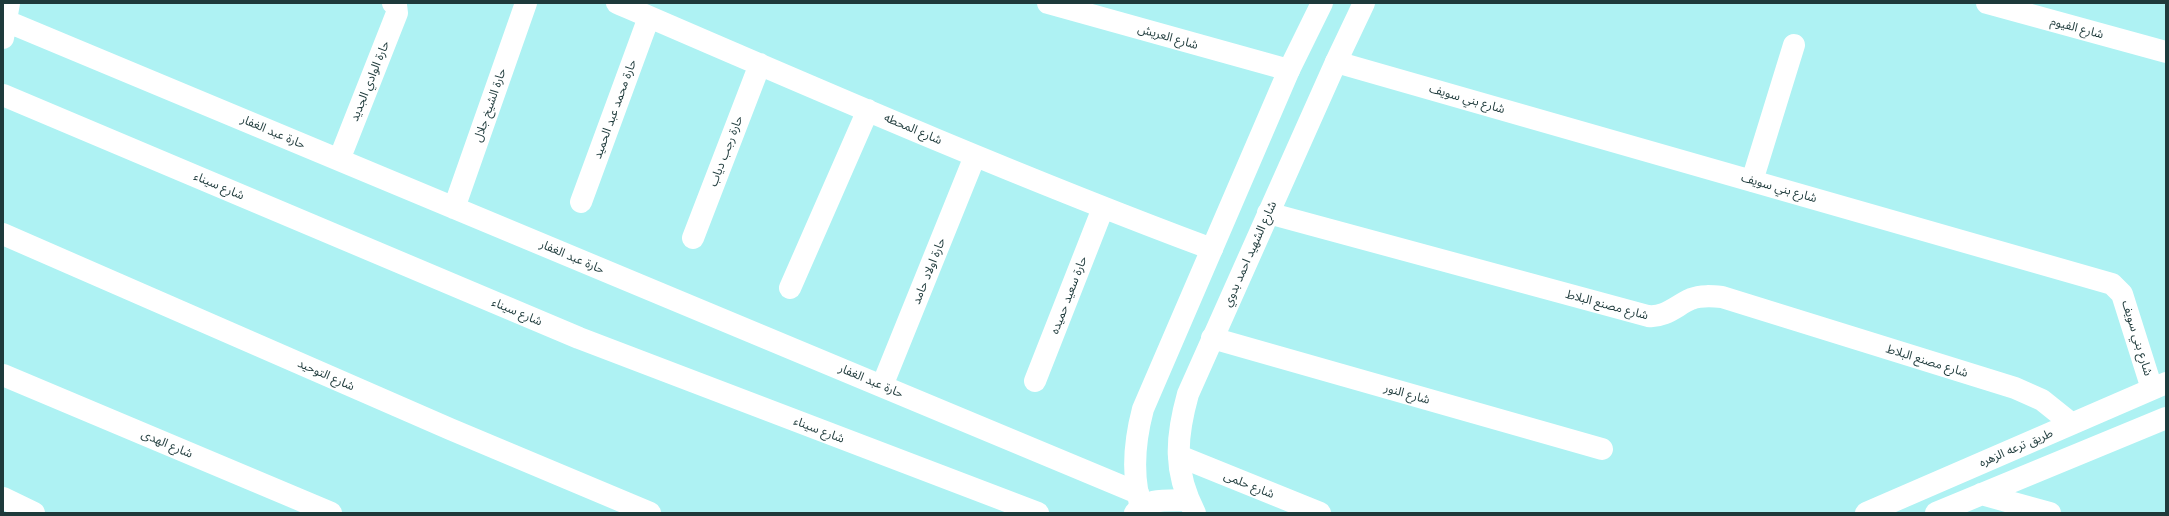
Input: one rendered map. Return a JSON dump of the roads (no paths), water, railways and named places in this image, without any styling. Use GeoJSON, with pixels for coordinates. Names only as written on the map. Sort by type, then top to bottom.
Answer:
{"type":"FeatureCollection","features":[{"type":"Feature","properties":{"kind":"street","name":"حارة الوادي الجديد"},"geometry":{"type":"LineString","coordinates":[[339,160],[397,13],[396,5],[393,3]]}},
{"type":"Feature","properties":{"kind":"street","name":"حارة الشيخ جلال"},"geometry":{"type":"LineString","coordinates":[[454,208],[526,3]]}},
{"type":"Feature","properties":{"kind":"street","name":"شارع المحطه"},"geometry":{"type":"LineString","coordinates":[[617,3],[975,156],[1103,208],[1212,248]]}},
{"type":"Feature","properties":{"kind":"street","name":"شارع العريش"},"geometry":{"type":"LineString","coordinates":[[1048,3],[1289,70]]}},
{"type":"Feature","properties":{"kind":"street"},"geometry":{"type":"LineString","coordinates":[[1191,506],[1150,502],[1139,506],[1135,472],[1135,451],[1143,409],[1289,70],[1322,3]]}},
{"type":"Feature","properties":{"kind":"street","name":"شارع الشهيد احمد بدوي"},"geometry":{"type":"LineString","coordinates":[[1191,506],[1181,479],[1179,456],[1180,425],[1187,400],[1212,338],[1364,3]]}},
{"type":"Feature","properties":{"kind":"street","name":"شارع الفيوم"},"geometry":{"type":"LineString","coordinates":[[1987,3],[2166,52]]}},
{"type":"Feature","properties":{"kind":"street","name":"حارة محمد عبد الحميد"},"geometry":{"type":"LineString","coordinates":[[581,202],[649,17]]}},
{"type":"Feature","properties":{"kind":"street","name":"حارة عبد الغفار"},"geometry":{"type":"LineString","coordinates":[[6,20],[882,386],[1139,506]]}},
{"type":"Feature","properties":{"kind":"street"},"geometry":{"type":"LineString","coordinates":[[1752,181],[1794,45]]}},
{"type":"Feature","properties":{"kind":"street","name":"شارع بني سويف"},"geometry":{"type":"LineString","coordinates":[[1336,62],[2112,284],[2122,294],[2159,386]]}},
{"type":"Feature","properties":{"kind":"street","name":"حارة رجب دياب"},"geometry":{"type":"LineString","coordinates":[[693,238],[760,64]]}},
{"type":"Feature","properties":{"kind":"street","name":"شارع سيناء"},"geometry":{"type":"LineString","coordinates":[[3,94],[579,338],[1038,513]]}},
{"type":"Feature","properties":{"kind":"street"},"geometry":{"type":"LineString","coordinates":[[790,288],[868,110]]}},
{"type":"Feature","properties":{"kind":"street","name":"حارة اولاد حامد"},"geometry":{"type":"LineString","coordinates":[[882,386],[975,156]]}},
{"type":"Feature","properties":{"kind":"street","name":"حارة سعيد حميده"},"geometry":{"type":"LineString","coordinates":[[1035,381],[1103,208]]}},
{"type":"Feature","properties":{"kind":"street","name":"شارع مصنع البلاط"},"geometry":{"type":"LineString","coordinates":[[1268,213],[1648,316],[1661,316],[1691,299],[1702,296],[1722,297],[2015,388],[2042,400],[2072,424]]}},
{"type":"Feature","properties":{"kind":"street","name":"شارع التوحيد"},"geometry":{"type":"LineString","coordinates":[[3,234],[450,429],[650,513]]}},
{"type":"Feature","properties":{"kind":"street","name":"شارع النور"},"geometry":{"type":"LineString","coordinates":[[1212,338],[1602,449]]}},
{"type":"Feature","properties":{"kind":"street","name":"شارع الهدى"},"geometry":{"type":"LineString","coordinates":[[3,376],[330,513]]}},
{"type":"Feature","properties":{"kind":"street","name":"طريق ترعه الزهره"},"geometry":{"type":"LineString","coordinates":[[1866,513],[2159,386]]}},
{"type":"Feature","properties":{"kind":"street"},"geometry":{"type":"LineString","coordinates":[[1936,513],[2166,418]]}},
{"type":"Feature","properties":{"kind":"street","name":"شارع حلمى"},"geometry":{"type":"LineString","coordinates":[[1179,456],[1320,513]]}},
{"type":"Feature","properties":{"kind":"street"},"geometry":{"type":"LineString","coordinates":[[1981,494],[2050,513]]}},
{"type":"Feature","properties":{"kind":"street"},"geometry":{"type":"LineString","coordinates":[[3,498],[34,513]]}}]}
